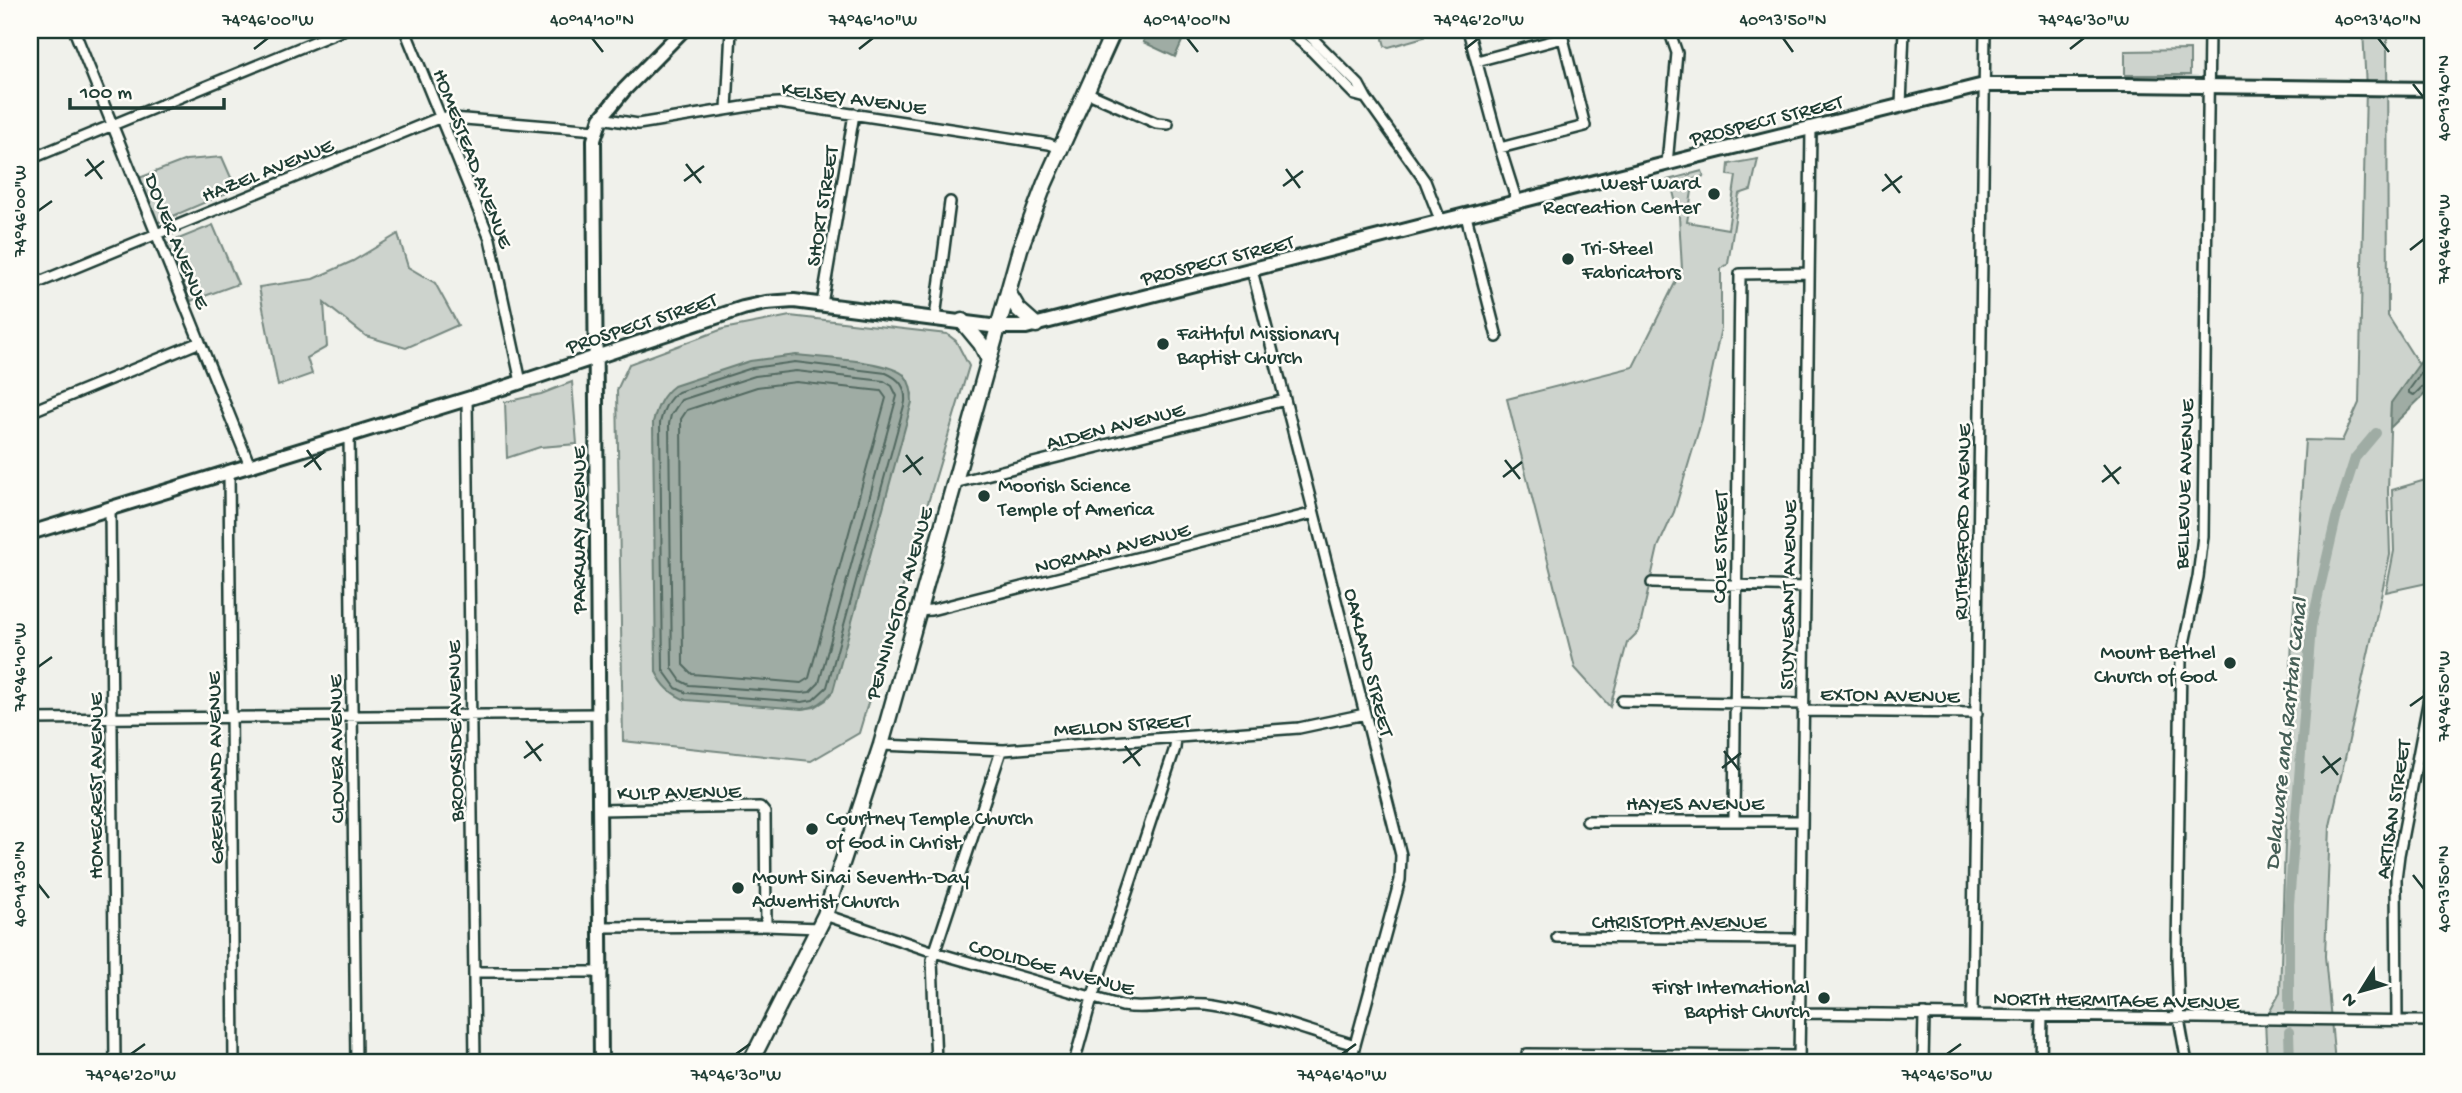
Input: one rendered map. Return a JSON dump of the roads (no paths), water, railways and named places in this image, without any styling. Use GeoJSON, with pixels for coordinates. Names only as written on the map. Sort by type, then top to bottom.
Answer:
{"type":"FeatureCollection","features":[{"type":"Feature","properties":{"kind":"main road","name":"PENNINGTON AVENUE"},"geometry":{"type":"LineString","coordinates":[[750,1063],[822,922],[881,745],[998,327],[1031,219],[1114,30]]}},
{"type":"Feature","properties":{"kind":"main road"},"geometry":{"type":"LineString","coordinates":[[1008,292],[1018,309],[1036,325]]}},
{"type":"Feature","properties":{"kind":"main road"},"geometry":{"type":"LineString","coordinates":[[962,321],[974,334],[989,360]]}},
{"type":"Feature","properties":{"kind":"street","name":"DOVER AVENUE"},"geometry":{"type":"LineString","coordinates":[[74,30],[250,466]]}},
{"type":"Feature","properties":{"kind":"street"},"geometry":{"type":"LineString","coordinates":[[30,159],[343,30]]}},
{"type":"Feature","properties":{"kind":"street","name":"HOMESTEAD AVENUE"},"geometry":{"type":"LineString","coordinates":[[405,30],[490,239],[521,382]]}},
{"type":"Feature","properties":{"kind":"street"},"geometry":{"type":"LineString","coordinates":[[598,124],[683,30]]}},
{"type":"Feature","properties":{"kind":"street"},"geometry":{"type":"LineString","coordinates":[[727,109],[732,30]]}},
{"type":"Feature","properties":{"kind":"street"},"geometry":{"type":"LineString","coordinates":[[1287,30],[1355,95],[1366,99]]}},
{"type":"Feature","properties":{"kind":"street"},"geometry":{"type":"LineString","coordinates":[[1304,30],[1359,85],[1366,99],[1425,181],[1441,222]]}},
{"type":"Feature","properties":{"kind":"street"},"geometry":{"type":"LineString","coordinates":[[1468,30],[1517,202]]}},
{"type":"Feature","properties":{"kind":"street"},"geometry":{"type":"LineString","coordinates":[[1667,164],[1677,53],[1669,30]]}},
{"type":"Feature","properties":{"kind":"street"},"geometry":{"type":"LineString","coordinates":[[1901,105],[1904,30]]}},
{"type":"Feature","properties":{"kind":"street","name":"RUTHERFORD AVENUE"},"geometry":{"type":"LineString","coordinates":[[1972,1015],[1985,30]]}},
{"type":"Feature","properties":{"kind":"street","name":"BELLEVUE AVENUE"},"geometry":{"type":"LineString","coordinates":[[2187,1063],[2179,1019],[2177,956],[2181,658],[2198,577],[2203,536],[2208,30]]}},
{"type":"Feature","properties":{"kind":"street"},"geometry":{"type":"LineString","coordinates":[[1477,61],[1562,34],[1585,126],[1500,148]]}},
{"type":"Feature","properties":{"kind":"street","name":"PROSPECT STREET"},"geometry":{"type":"LineString","coordinates":[[30,533],[467,399],[743,308],[766,303],[822,304],[998,327],[1036,325],[1984,85],[2432,89]]}},
{"type":"Feature","properties":{"kind":"street"},"geometry":{"type":"LineString","coordinates":[[1086,92],[1156,123],[1168,124]]}},
{"type":"Feature","properties":{"kind":"street","name":"KELSEY AVENUE"},"geometry":{"type":"LineString","coordinates":[[440,117],[638,124],[779,103],[1036,142],[1060,148]]}},
{"type":"Feature","properties":{"kind":"street","name":"SHORT STREET"},"geometry":{"type":"LineString","coordinates":[[822,304],[854,114]]}},
{"type":"Feature","properties":{"kind":"street","name":"HAZEL AVENUE"},"geometry":{"type":"LineString","coordinates":[[30,286],[440,117]]}},
{"type":"Feature","properties":{"kind":"street","name":"PARKWAY AVENUE"},"geometry":{"type":"LineString","coordinates":[[598,124],[594,286],[601,1063]]}},
{"type":"Feature","properties":{"kind":"street","name":"STUYVESANT AVENUE"},"geometry":{"type":"LineString","coordinates":[[1799,1060],[1811,128]]}},
{"type":"Feature","properties":{"kind":"street"},"geometry":{"type":"LineString","coordinates":[[934,318],[950,202]]}},
{"type":"Feature","properties":{"kind":"street"},"geometry":{"type":"LineString","coordinates":[[1466,216],[1497,337]]}},
{"type":"Feature","properties":{"kind":"street","name":"OAKLAND STREET"},"geometry":{"type":"LineString","coordinates":[[1252,270],[1401,855],[1401,869],[1350,1063]]}},
{"type":"Feature","properties":{"kind":"street","name":"COLE STREET"},"geometry":{"type":"LineString","coordinates":[[1734,820],[1741,274],[1809,273]]}},
{"type":"Feature","properties":{"kind":"street"},"geometry":{"type":"LineString","coordinates":[[30,412],[200,342]]}},
{"type":"Feature","properties":{"kind":"street","name":"BROOKSIDE AVENUE"},"geometry":{"type":"LineString","coordinates":[[467,399],[475,1063]]}},
{"type":"Feature","properties":{"kind":"street","name":"ALDEN AVENUE"},"geometry":{"type":"LineString","coordinates":[[954,483],[1285,400]]}},
{"type":"Feature","properties":{"kind":"street","name":"CLOVER AVENUE"},"geometry":{"type":"LineString","coordinates":[[349,435],[356,1063]]}},
{"type":"Feature","properties":{"kind":"street","name":"GREENLAND AVENUE"},"geometry":{"type":"LineString","coordinates":[[229,472],[234,1063]]}},
{"type":"Feature","properties":{"kind":"street","name":"HOMECREST AVENUE"},"geometry":{"type":"LineString","coordinates":[[110,508],[115,1063]]}},
{"type":"Feature","properties":{"kind":"street","name":"NORMAN AVENUE"},"geometry":{"type":"LineString","coordinates":[[918,611],[931,610],[1314,513]]}},
{"type":"Feature","properties":{"kind":"street"},"geometry":{"type":"LineString","coordinates":[[1652,583],[1804,587]]}},
{"type":"Feature","properties":{"kind":"street","name":"ARTISAN STREET"},"geometry":{"type":"LineString","coordinates":[[2397,1020],[2396,879],[2421,736],[2432,690]]}},
{"type":"Feature","properties":{"kind":"street","name":"EXTON AVENUE"},"geometry":{"type":"LineString","coordinates":[[1622,701],[1977,713]]}},
{"type":"Feature","properties":{"kind":"street"},"geometry":{"type":"LineString","coordinates":[[30,719],[599,714]]}},
{"type":"Feature","properties":{"kind":"street","name":"MELLON STREET"},"geometry":{"type":"LineString","coordinates":[[881,745],[1001,751],[1299,728],[1365,714]]}},
{"type":"Feature","properties":{"kind":"street"},"geometry":{"type":"LineString","coordinates":[[1074,1063],[1092,998],[1175,748],[1176,737]]}},
{"type":"Feature","properties":{"kind":"street"},"geometry":{"type":"LineString","coordinates":[[936,1063],[931,967],[934,952],[1001,751]]}},
{"type":"Feature","properties":{"kind":"street","name":"KULP AVENUE"},"geometry":{"type":"LineString","coordinates":[[599,810],[760,807],[765,813],[766,926]]}},
{"type":"Feature","properties":{"kind":"street","name":"HAYES AVENUE"},"geometry":{"type":"LineString","coordinates":[[1587,821],[1802,821]]}},
{"type":"Feature","properties":{"kind":"street","name":"COOLIDGE AVENUE"},"geometry":{"type":"LineString","coordinates":[[601,927],[766,926],[822,922],[1130,1007],[1182,1003],[1213,1005],[1355,1045]]}},
{"type":"Feature","properties":{"kind":"street","name":"CHRISTOPH AVENUE"},"geometry":{"type":"LineString","coordinates":[[1557,937],[1800,939]]}},
{"type":"Feature","properties":{"kind":"street"},"geometry":{"type":"LineString","coordinates":[[474,972],[601,972]]}},
{"type":"Feature","properties":{"kind":"street","name":"NORTH HERMITAGE AVENUE"},"geometry":{"type":"LineString","coordinates":[[1800,1013],[2432,1021]]}},
{"type":"Feature","properties":{"kind":"street"},"geometry":{"type":"LineString","coordinates":[[1923,1063],[1924,1014]]}},
{"type":"Feature","properties":{"kind":"street"},"geometry":{"type":"LineString","coordinates":[[2041,1063],[2042,1016]]}},
{"type":"Feature","properties":{"kind":"street"},"geometry":{"type":"LineString","coordinates":[[1527,1054],[1799,1060]]}},
{"type":"Feature","properties":{"kind":"water"},"geometry":{"type":"Polygon","coordinates":[[[1148,30],[1163,30],[1183,39],[1175,57],[1143,42],[1148,30]]]}},
{"type":"Feature","properties":{"kind":"water"},"geometry":{"type":"Polygon","coordinates":[[[2432,346],[2432,387],[2390,428],[2391,403],[2432,346]]]}},
{"type":"Feature","properties":{"kind":"water"},"geometry":{"type":"Polygon","coordinates":[[[796,355],[885,366],[905,376],[912,395],[833,691],[820,703],[802,709],[686,700],[668,689],[656,672],[653,422],[658,406],[674,386],[750,361],[796,355]]]}},
{"type":"Feature","properties":{"kind":"waterway","name":"Delaware and Raritan Canal"},"geometry":{"type":"LineString","coordinates":[[2289,1009],[2289,904],[2311,627],[2336,518],[2355,458],[2376,433]]}},
{"type":"Feature","properties":{"kind":"waterway","name":"Delaware and Raritan Canal"},"geometry":{"type":"LineString","coordinates":[[2289,1032],[2290,1063]]}},
{"type":"Feature","properties":{"kind":"place","name":"West Ward Recreation Center"},"geometry":{"type":"Point","coordinates":[1714,194]}},
{"type":"Feature","properties":{"kind":"place","name":"Tri-Steel Fabricators"},"geometry":{"type":"Point","coordinates":[1568,259]}},
{"type":"Feature","properties":{"kind":"place","name":"Faithful Missionary Baptist Church"},"geometry":{"type":"Point","coordinates":[1163,344]}},
{"type":"Feature","properties":{"kind":"place","name":"Moorish Science Temple of America"},"geometry":{"type":"Point","coordinates":[984,496]}},
{"type":"Feature","properties":{"kind":"place","name":"Mount Bethel Church of God"},"geometry":{"type":"Point","coordinates":[2230,663]}},
{"type":"Feature","properties":{"kind":"place","name":"Courtney Temple Church of God in Christ"},"geometry":{"type":"Point","coordinates":[812,829]}},
{"type":"Feature","properties":{"kind":"place","name":"Mount Sinai Seventh-Day Adventist Church"},"geometry":{"type":"Point","coordinates":[738,888]}},
{"type":"Feature","properties":{"kind":"place","name":"First International Baptist Church"},"geometry":{"type":"Point","coordinates":[1824,998]}}]}
